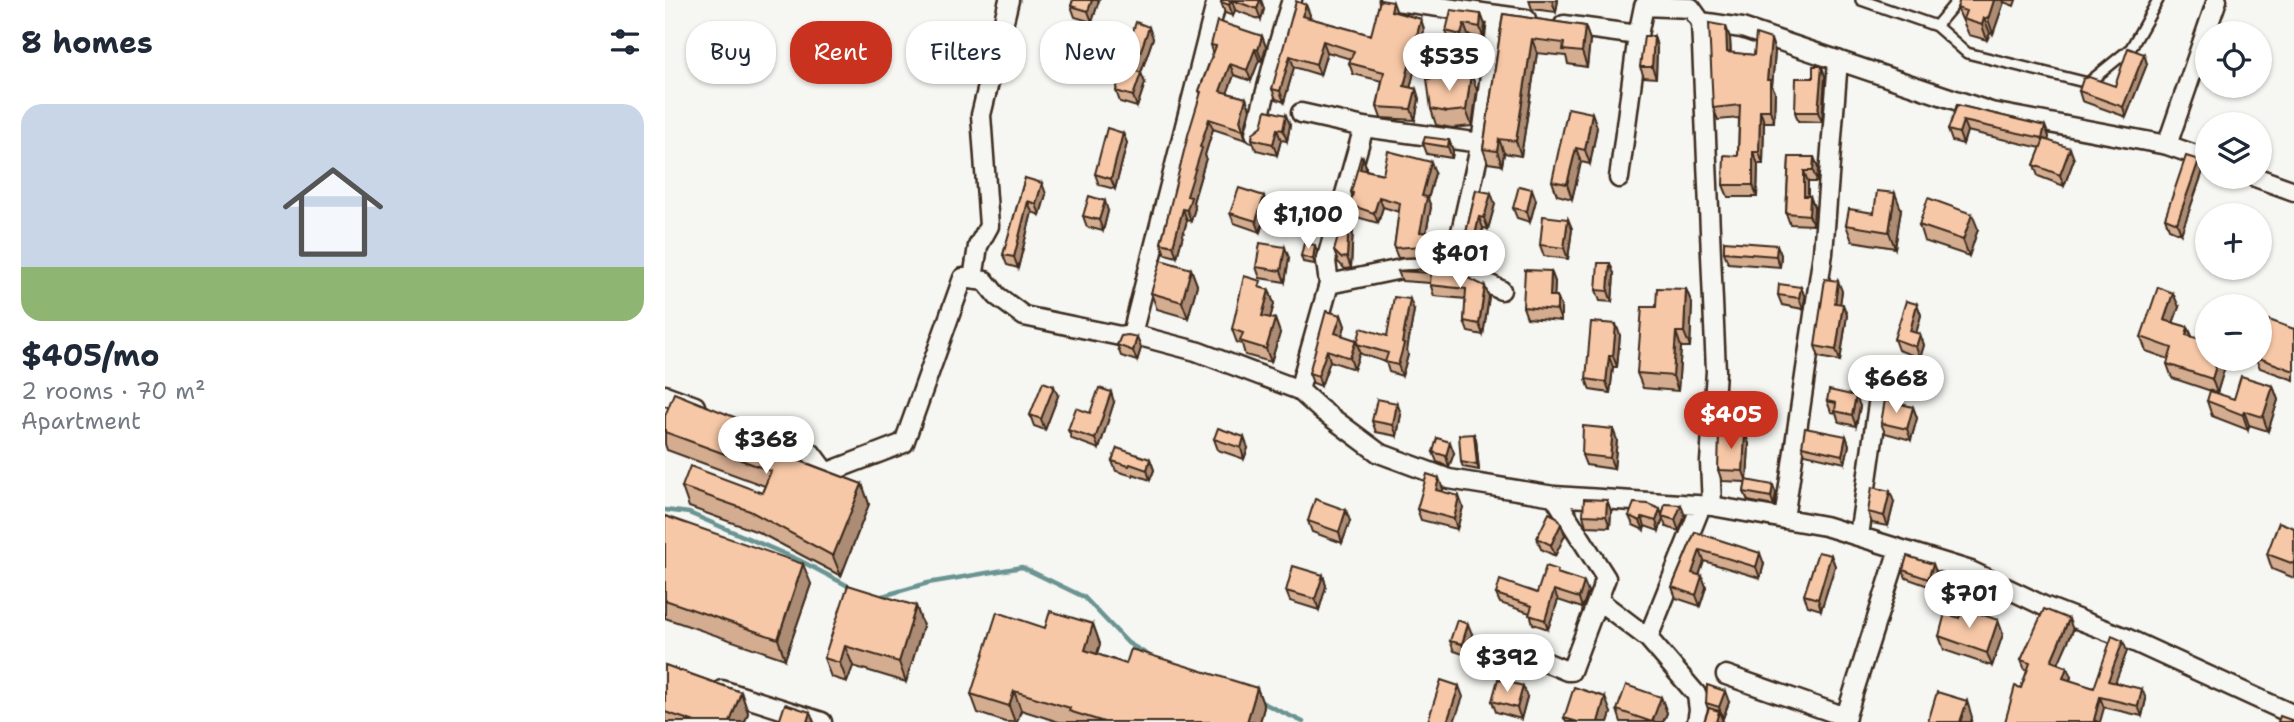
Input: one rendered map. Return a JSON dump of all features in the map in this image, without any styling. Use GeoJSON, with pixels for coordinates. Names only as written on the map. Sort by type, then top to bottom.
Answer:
{"type":"FeatureCollection","features":[{"type":"Feature","properties":{"kind":"street"},"geometry":{"type":"LineString","coordinates":[[973,279],[978,246],[989,226],[981,115],[1009,0]]}},
{"type":"Feature","properties":{"kind":"street"},"geometry":{"type":"LineString","coordinates":[[1132,334],[1217,0]]}},
{"type":"Feature","properties":{"kind":"street"},"geometry":{"type":"LineString","coordinates":[[1255,133],[1272,74],[1278,40],[1292,0]]}},
{"type":"Feature","properties":{"kind":"street"},"geometry":{"type":"LineString","coordinates":[[1389,0],[1638,35]]}},
{"type":"Feature","properties":{"kind":"street"},"geometry":{"type":"LineString","coordinates":[[2167,145],[2217,0]]}},
{"type":"Feature","properties":{"kind":"street"},"geometry":{"type":"LineString","coordinates":[[1619,177],[1644,6],[1695,10],[1991,112],[2167,145],[2195,155]]}},
{"type":"Feature","properties":{"kind":"street"},"geometry":{"type":"LineString","coordinates":[[1648,638],[1706,506],[1710,462],[1716,371],[1695,10]]}},
{"type":"Feature","properties":{"kind":"street"},"geometry":{"type":"LineString","coordinates":[[1453,267],[1481,143],[1499,15]]}},
{"type":"Feature","properties":{"kind":"street"},"geometry":{"type":"LineString","coordinates":[[1784,519],[1823,253],[1838,60]]}},
{"type":"Feature","properties":{"kind":"street"},"geometry":{"type":"LineString","coordinates":[[1301,113],[1364,127],[1481,143]]}},
{"type":"Feature","properties":{"kind":"street"},"geometry":{"type":"LineString","coordinates":[[1299,390],[1329,284],[1326,261],[1364,127]]}},
{"type":"Feature","properties":{"kind":"street"},"geometry":{"type":"LineString","coordinates":[[2272,183],[2294,191]]}},
{"type":"Feature","properties":{"kind":"street"},"geometry":{"type":"LineString","coordinates":[[1329,284],[1406,268],[1453,267],[1501,290]]}},
{"type":"Feature","properties":{"kind":"street"},"geometry":{"type":"LineString","coordinates":[[750,427],[811,453],[826,473],[904,443],[963,278],[985,281],[997,296],[1024,316],[1120,336],[1132,334],[1196,351],[1299,390],[1320,410],[1379,453],[1448,479],[1554,496],[1706,506],[1825,526],[1971,571],[2046,607],[2126,638],[2294,715]]}},
{"type":"Feature","properties":{"kind":"street"},"geometry":{"type":"LineString","coordinates":[[1859,536],[1880,390]]}},
{"type":"Feature","properties":{"kind":"street"},"geometry":{"type":"LineString","coordinates":[[665,395],[713,412]]}},
{"type":"Feature","properties":{"kind":"street"},"geometry":{"type":"LineString","coordinates":[[1514,649],[1567,671],[1571,670],[1606,578],[1554,496]]}},
{"type":"Feature","properties":{"kind":"street"},"geometry":{"type":"LineString","coordinates":[[1726,675],[1845,720],[1899,549]]}},
{"type":"Feature","properties":{"kind":"street"},"geometry":{"type":"LineString","coordinates":[[1598,600],[1648,638],[1697,695],[1697,722]]}},
{"type":"Feature","properties":{"kind":"street"},"geometry":{"type":"LineString","coordinates":[[704,685],[822,722]]}},
{"type":"Feature","properties":{"kind":"lane"},"geometry":{"type":"LineString","coordinates":[[1861,0],[1936,26],[1967,53],[2088,83],[2131,48],[2158,0]]}},
{"type":"Feature","properties":{"kind":"lane"},"geometry":{"type":"LineString","coordinates":[[1936,26],[1958,0]]}},
{"type":"Feature","properties":{"kind":"building"},"geometry":{"type":"Polygon","coordinates":[[[1073,0],[1092,0],[1088,11],[1071,6],[1073,0]]]}},
{"type":"Feature","properties":{"kind":"building"},"geometry":{"type":"Polygon","coordinates":[[[1231,0],[1229,5],[1221,2],[1231,0]]]}},
{"type":"Feature","properties":{"kind":"building"},"geometry":{"type":"Polygon","coordinates":[[[1232,0],[1260,0],[1257,9],[1232,0]]]}},
{"type":"Feature","properties":{"kind":"building"},"geometry":{"type":"Polygon","coordinates":[[[1380,0],[1393,2],[1391,11],[1421,19],[1404,86],[1416,89],[1411,109],[1377,107],[1384,72],[1349,63],[1354,51],[1323,41],[1316,64],[1290,56],[1280,91],[1272,89],[1296,1],[1306,5],[1302,16],[1371,35],[1380,0]]]}},
{"type":"Feature","properties":{"kind":"building"},"geometry":{"type":"Polygon","coordinates":[[[1960,0],[1994,0],[1988,19],[1984,18],[1982,25],[1963,19],[1966,11],[1957,8],[1960,0]]]}},
{"type":"Feature","properties":{"kind":"building"},"geometry":{"type":"Polygon","coordinates":[[[1451,10],[1481,14],[1480,27],[1464,24],[1461,35],[1446,31],[1451,10]]]}},
{"type":"Feature","properties":{"kind":"building"},"geometry":{"type":"Polygon","coordinates":[[[1503,14],[1585,26],[1582,52],[1563,50],[1564,43],[1532,39],[1516,141],[1499,139],[1497,151],[1483,149],[1503,14]]]}},
{"type":"Feature","properties":{"kind":"building"},"geometry":{"type":"Polygon","coordinates":[[[1217,21],[1262,36],[1247,70],[1230,64],[1220,91],[1246,98],[1240,120],[1243,130],[1209,119],[1187,196],[1191,197],[1187,210],[1183,209],[1173,246],[1161,243],[1201,92],[1199,91],[1216,46],[1211,45],[1217,21]]]}},
{"type":"Feature","properties":{"kind":"building"},"geometry":{"type":"Polygon","coordinates":[[[1709,23],[1726,26],[1727,52],[1754,55],[1756,34],[1771,39],[1767,80],[1770,80],[1770,110],[1760,110],[1759,152],[1753,152],[1753,185],[1723,185],[1724,155],[1738,156],[1740,105],[1713,108],[1709,23]]]}},
{"type":"Feature","properties":{"kind":"building"},"geometry":{"type":"Polygon","coordinates":[[[1140,24],[1149,27],[1140,53],[1140,24]]]}},
{"type":"Feature","properties":{"kind":"building"},"geometry":{"type":"Polygon","coordinates":[[[1644,36],[1654,36],[1652,67],[1640,67],[1644,36]]]}},
{"type":"Feature","properties":{"kind":"building"},"geometry":{"type":"Polygon","coordinates":[[[2128,48],[2144,54],[2123,107],[2079,91],[2083,79],[2089,77],[2115,86],[2128,48]]]}},
{"type":"Feature","properties":{"kind":"building"},"geometry":{"type":"Polygon","coordinates":[[[1813,66],[1822,66],[1818,112],[1795,112],[1796,78],[1813,78],[1813,66]]]}},
{"type":"Feature","properties":{"kind":"building"},"geometry":{"type":"Polygon","coordinates":[[[1471,74],[1466,110],[1447,112],[1431,109],[1427,79],[1471,74]]]}},
{"type":"Feature","properties":{"kind":"building"},"geometry":{"type":"Polygon","coordinates":[[[1118,84],[1137,84],[1133,96],[1116,91],[1118,84]]]}},
{"type":"Feature","properties":{"kind":"building"},"geometry":{"type":"Polygon","coordinates":[[[1957,105],[2045,126],[2042,138],[1963,121],[1959,133],[1948,130],[1957,105]]]}},
{"type":"Feature","properties":{"kind":"building"},"geometry":{"type":"Polygon","coordinates":[[[1568,108],[1592,113],[1585,150],[1576,148],[1567,184],[1552,181],[1568,108]]]}},
{"type":"Feature","properties":{"kind":"building"},"geometry":{"type":"Polygon","coordinates":[[[1266,110],[1286,115],[1283,130],[1277,129],[1273,144],[1252,139],[1253,133],[1262,126],[1266,110]]]}},
{"type":"Feature","properties":{"kind":"building"},"geometry":{"type":"Polygon","coordinates":[[[1107,128],[1123,133],[1111,179],[1095,174],[1107,128]]]}},
{"type":"Feature","properties":{"kind":"building"},"geometry":{"type":"Polygon","coordinates":[[[1425,137],[1449,140],[1448,147],[1423,143],[1425,137]]]}},
{"type":"Feature","properties":{"kind":"building"},"geometry":{"type":"Polygon","coordinates":[[[2044,139],[2070,148],[2060,175],[2034,165],[2044,139]]]}},
{"type":"Feature","properties":{"kind":"building"},"geometry":{"type":"Polygon","coordinates":[[[1388,151],[1431,162],[1422,196],[1427,197],[1420,232],[1443,234],[1440,245],[1394,248],[1400,203],[1379,197],[1374,213],[1350,205],[1361,156],[1360,169],[1383,174],[1388,151]]]}},
{"type":"Feature","properties":{"kind":"building"},"geometry":{"type":"Polygon","coordinates":[[[2186,156],[2195,159],[2195,171],[2177,223],[2165,218],[2186,156]]]}},
{"type":"Feature","properties":{"kind":"building"},"geometry":{"type":"Polygon","coordinates":[[[1789,157],[1814,157],[1813,171],[1804,171],[1804,196],[1810,196],[1809,215],[1786,213],[1789,157]]]}},
{"type":"Feature","properties":{"kind":"building"},"geometry":{"type":"Polygon","coordinates":[[[1025,178],[1042,183],[1036,204],[1028,201],[1014,257],[1003,255],[1025,178]]]}},
{"type":"Feature","properties":{"kind":"building"},"geometry":{"type":"Polygon","coordinates":[[[1519,186],[1532,189],[1527,211],[1513,208],[1519,186]]]}},
{"type":"Feature","properties":{"kind":"building"},"geometry":{"type":"Polygon","coordinates":[[[1239,188],[1264,196],[1256,221],[1230,213],[1239,188]]]}},
{"type":"Feature","properties":{"kind":"building"},"geometry":{"type":"Polygon","coordinates":[[[1476,190],[1491,193],[1484,218],[1479,217],[1471,254],[1462,250],[1476,190]]]}},
{"type":"Feature","properties":{"kind":"building"},"geometry":{"type":"Polygon","coordinates":[[[1877,191],[1895,193],[1889,232],[1846,225],[1849,209],[1874,213],[1877,191]]]}},
{"type":"Feature","properties":{"kind":"building"},"geometry":{"type":"Polygon","coordinates":[[[1089,196],[1105,201],[1099,220],[1083,216],[1089,196]]]}},
{"type":"Feature","properties":{"kind":"building"},"geometry":{"type":"Polygon","coordinates":[[[1928,198],[1972,214],[1963,240],[1919,225],[1928,198]]]}},
{"type":"Feature","properties":{"kind":"building"},"geometry":{"type":"Polygon","coordinates":[[[1344,215],[1349,217],[1347,257],[1341,258],[1334,251],[1344,215]]]}},
{"type":"Feature","properties":{"kind":"building"},"geometry":{"type":"Polygon","coordinates":[[[1543,216],[1568,219],[1564,248],[1540,245],[1543,216]]]}},
{"type":"Feature","properties":{"kind":"building"},"geometry":{"type":"Polygon","coordinates":[[[1724,241],[1777,245],[1776,256],[1724,252],[1724,241]]]}},
{"type":"Feature","properties":{"kind":"building"},"geometry":{"type":"Polygon","coordinates":[[[1260,243],[1285,247],[1281,271],[1256,267],[1260,243]]]}},
{"type":"Feature","properties":{"kind":"building"},"geometry":{"type":"Polygon","coordinates":[[[1304,243],[1315,245],[1313,259],[1301,256],[1304,243]]]}},
{"type":"Feature","properties":{"kind":"building"},"geometry":{"type":"Polygon","coordinates":[[[1161,260],[1191,269],[1182,302],[1151,293],[1161,260]]]}},
{"type":"Feature","properties":{"kind":"building"},"geometry":{"type":"Polygon","coordinates":[[[1598,263],[1610,263],[1608,291],[1596,290],[1598,263]]]}},
{"type":"Feature","properties":{"kind":"building"},"geometry":{"type":"Polygon","coordinates":[[[1447,268],[1485,286],[1479,324],[1464,321],[1466,289],[1430,285],[1431,273],[1398,271],[1447,268]]]}},
{"type":"Feature","properties":{"kind":"building"},"geometry":{"type":"Polygon","coordinates":[[[1525,270],[1551,271],[1550,296],[1557,296],[1557,310],[1523,307],[1525,270]]]}},
{"type":"Feature","properties":{"kind":"building"},"geometry":{"type":"Polygon","coordinates":[[[1244,276],[1261,281],[1259,287],[1269,290],[1262,316],[1275,319],[1266,349],[1240,341],[1243,333],[1232,329],[1244,276]]]}},
{"type":"Feature","properties":{"kind":"building"},"geometry":{"type":"Polygon","coordinates":[[[1825,279],[1838,281],[1835,303],[1843,304],[1836,350],[1815,346],[1825,279]]]}},
{"type":"Feature","properties":{"kind":"building"},"geometry":{"type":"Polygon","coordinates":[[[1779,284],[1801,287],[1799,298],[1778,295],[1779,284]]]}},
{"type":"Feature","properties":{"kind":"building"},"geometry":{"type":"Polygon","coordinates":[[[2158,287],[2173,293],[2164,320],[2188,327],[2186,335],[2195,338],[2195,371],[2214,371],[2212,379],[2167,364],[2172,348],[2141,337],[2158,287]]]}},
{"type":"Feature","properties":{"kind":"building"},"geometry":{"type":"Polygon","coordinates":[[[1657,288],[1686,289],[1684,332],[1676,332],[1673,376],[1637,373],[1642,307],[1656,307],[1657,288]]]}},
{"type":"Feature","properties":{"kind":"building"},"geometry":{"type":"Polygon","coordinates":[[[1394,297],[1410,299],[1402,343],[1404,344],[1398,365],[1385,362],[1388,353],[1357,344],[1361,328],[1387,336],[1394,297]]]}},
{"type":"Feature","properties":{"kind":"building"},"geometry":{"type":"Polygon","coordinates":[[[1906,301],[1917,304],[1910,331],[1920,334],[1916,347],[1894,339],[1906,301]]]}},
{"type":"Feature","properties":{"kind":"building"},"geometry":{"type":"Polygon","coordinates":[[[1326,311],[1341,315],[1335,333],[1356,340],[1350,358],[1327,350],[1318,376],[1309,373],[1326,311]]]}},
{"type":"Feature","properties":{"kind":"building"},"geometry":{"type":"Polygon","coordinates":[[[2272,321],[2294,329],[2294,371],[2272,363],[2272,321]]]}},
{"type":"Feature","properties":{"kind":"building"},"geometry":{"type":"Polygon","coordinates":[[[1591,322],[1616,324],[1613,356],[1609,356],[1606,382],[1586,379],[1591,322]]]}},
{"type":"Feature","properties":{"kind":"building"},"geometry":{"type":"Polygon","coordinates":[[[1121,336],[1137,337],[1133,351],[1117,345],[1121,336]]]}},
{"type":"Feature","properties":{"kind":"building"},"geometry":{"type":"Polygon","coordinates":[[[2241,376],[2273,386],[2263,417],[2244,411],[2243,415],[2207,401],[2210,391],[2234,399],[2241,376]]]}},
{"type":"Feature","properties":{"kind":"building"},"geometry":{"type":"Polygon","coordinates":[[[1043,382],[1054,386],[1041,419],[1030,415],[1043,382]]]}},
{"type":"Feature","properties":{"kind":"building"},"geometry":{"type":"Polygon","coordinates":[[[1099,388],[1111,392],[1095,439],[1068,430],[1076,408],[1090,413],[1099,388]]]}},
{"type":"Feature","properties":{"kind":"building"},"geometry":{"type":"Polygon","coordinates":[[[1829,390],[1856,396],[1852,415],[1835,411],[1836,403],[1827,401],[1829,390]]]}},
{"type":"Feature","properties":{"kind":"building"},"geometry":{"type":"Polygon","coordinates":[[[674,393],[779,435],[773,451],[862,484],[833,556],[750,511],[682,487],[690,466],[762,493],[771,471],[665,432],[665,416],[674,393]]]}},
{"type":"Feature","properties":{"kind":"building"},"geometry":{"type":"Polygon","coordinates":[[[1377,399],[1397,403],[1393,425],[1372,421],[1377,399]]]}},
{"type":"Feature","properties":{"kind":"building"},"geometry":{"type":"Polygon","coordinates":[[[1885,400],[1913,407],[1907,429],[1881,423],[1885,400]]]}},
{"type":"Feature","properties":{"kind":"building"},"geometry":{"type":"Polygon","coordinates":[[[1583,426],[1613,429],[1610,458],[1582,455],[1583,426]]]}},
{"type":"Feature","properties":{"kind":"building"},"geometry":{"type":"Polygon","coordinates":[[[1218,428],[1244,437],[1241,448],[1214,439],[1218,428]]]}},
{"type":"Feature","properties":{"kind":"building"},"geometry":{"type":"Polygon","coordinates":[[[1805,428],[1846,436],[1842,455],[1802,446],[1805,428]]]}},
{"type":"Feature","properties":{"kind":"building"},"geometry":{"type":"Polygon","coordinates":[[[1719,432],[1745,433],[1743,471],[1718,470],[1719,432]]]}},
{"type":"Feature","properties":{"kind":"building"},"geometry":{"type":"Polygon","coordinates":[[[1474,434],[1477,465],[1461,462],[1459,435],[1474,434]]]}},
{"type":"Feature","properties":{"kind":"building"},"geometry":{"type":"Polygon","coordinates":[[[1437,438],[1450,442],[1446,456],[1433,452],[1437,438]]]}},
{"type":"Feature","properties":{"kind":"building"},"geometry":{"type":"Polygon","coordinates":[[[1117,448],[1150,459],[1147,470],[1112,461],[1117,448]]]}},
{"type":"Feature","properties":{"kind":"building"},"geometry":{"type":"Polygon","coordinates":[[[1427,474],[1439,478],[1436,490],[1459,496],[1454,519],[1417,509],[1427,474]]]}},
{"type":"Feature","properties":{"kind":"building"},"geometry":{"type":"Polygon","coordinates":[[[1746,480],[1773,485],[1771,497],[1744,492],[1746,480]]]}},
{"type":"Feature","properties":{"kind":"building"},"geometry":{"type":"Polygon","coordinates":[[[1872,487],[1890,491],[1884,516],[1868,512],[1872,487]]]}},
{"type":"Feature","properties":{"kind":"building"},"geometry":{"type":"Polygon","coordinates":[[[1315,499],[1346,510],[1339,532],[1308,521],[1315,499]]]}},
{"type":"Feature","properties":{"kind":"building"},"geometry":{"type":"Polygon","coordinates":[[[1584,499],[1607,500],[1606,516],[1583,515],[1584,499]]]}},
{"type":"Feature","properties":{"kind":"building"},"geometry":{"type":"Polygon","coordinates":[[[1634,503],[1648,504],[1660,509],[1656,521],[1642,517],[1640,521],[1629,516],[1634,503]]]}},
{"type":"Feature","properties":{"kind":"building"},"geometry":{"type":"Polygon","coordinates":[[[1665,504],[1681,505],[1675,520],[1662,516],[1665,504]]]}},
{"type":"Feature","properties":{"kind":"building"},"geometry":{"type":"Polygon","coordinates":[[[1549,513],[1557,517],[1561,524],[1551,545],[1537,538],[1549,513]]]}},
{"type":"Feature","properties":{"kind":"building"},"geometry":{"type":"Polygon","coordinates":[[[665,516],[803,564],[778,639],[665,600],[665,516]]]}},
{"type":"Feature","properties":{"kind":"building"},"geometry":{"type":"Polygon","coordinates":[[[2279,522],[2294,528],[2294,564],[2267,554],[2279,522]]]}},
{"type":"Feature","properties":{"kind":"building"},"geometry":{"type":"Polygon","coordinates":[[[1695,532],[1760,553],[1756,567],[1700,550],[1692,573],[1702,576],[1696,595],[1672,587],[1695,532]]]}},
{"type":"Feature","properties":{"kind":"building"},"geometry":{"type":"Polygon","coordinates":[[[1818,552],[1831,555],[1818,599],[1804,595],[1818,552]]]}},
{"type":"Feature","properties":{"kind":"building"},"geometry":{"type":"Polygon","coordinates":[[[1907,556],[1933,564],[1928,579],[1903,570],[1907,556]]]}},
{"type":"Feature","properties":{"kind":"building"},"geometry":{"type":"Polygon","coordinates":[[[1293,566],[1323,575],[1315,599],[1286,591],[1293,566]]]}},
{"type":"Feature","properties":{"kind":"building"},"geometry":{"type":"Polygon","coordinates":[[[1546,566],[1558,570],[1557,573],[1584,582],[1579,598],[1554,590],[1545,620],[1529,615],[1532,606],[1496,594],[1500,580],[1537,593],[1546,566]]]}},
{"type":"Feature","properties":{"kind":"building"},"geometry":{"type":"Polygon","coordinates":[[[848,585],[916,606],[899,662],[845,646],[840,663],[824,658],[848,585]]]}},
{"type":"Feature","properties":{"kind":"building"},"geometry":{"type":"Polygon","coordinates":[[[1963,608],[1998,620],[1987,653],[1939,636],[1945,613],[1959,618],[1963,608]]]}},
{"type":"Feature","properties":{"kind":"building"},"geometry":{"type":"Polygon","coordinates":[[[2044,609],[2069,619],[2051,661],[2067,667],[2063,678],[2094,688],[2112,636],[2123,641],[2108,681],[2142,689],[2138,706],[2100,697],[2094,720],[2098,722],[2005,722],[2015,686],[2021,688],[2030,663],[2021,660],[2044,609]]]}},
{"type":"Feature","properties":{"kind":"building"},"geometry":{"type":"Polygon","coordinates":[[[1050,611],[1093,624],[1085,650],[1126,664],[1131,649],[1257,688],[1247,722],[1104,722],[1069,711],[1070,708],[1014,691],[1009,706],[971,694],[997,612],[1045,628],[1050,611]]]}},
{"type":"Feature","properties":{"kind":"building"},"geometry":{"type":"Polygon","coordinates":[[[1457,620],[1468,624],[1462,644],[1450,641],[1457,620]]]}},
{"type":"Feature","properties":{"kind":"building"},"geometry":{"type":"Polygon","coordinates":[[[665,665],[741,692],[730,722],[695,722],[665,712],[665,665]]]}},
{"type":"Feature","properties":{"kind":"building"},"geometry":{"type":"Polygon","coordinates":[[[1498,679],[1523,686],[1517,708],[1492,701],[1498,679]]]}},
{"type":"Feature","properties":{"kind":"building"},"geometry":{"type":"Polygon","coordinates":[[[1441,680],[1459,686],[1447,722],[1431,722],[1428,721],[1441,680]]]}},
{"type":"Feature","properties":{"kind":"building"},"geometry":{"type":"Polygon","coordinates":[[[1626,685],[1661,697],[1652,722],[1617,710],[1626,685]]]}},
{"type":"Feature","properties":{"kind":"building"},"geometry":{"type":"Polygon","coordinates":[[[1707,685],[1725,691],[1719,707],[1706,703],[1707,685]]]}},
{"type":"Feature","properties":{"kind":"building"},"geometry":{"type":"Polygon","coordinates":[[[1574,687],[1605,697],[1598,722],[1578,722],[1564,718],[1574,687]]]}},
{"type":"Feature","properties":{"kind":"building"},"geometry":{"type":"Polygon","coordinates":[[[1937,692],[1967,701],[1960,722],[1928,722],[1937,692]]]}},
{"type":"Feature","properties":{"kind":"building"},"geometry":{"type":"Polygon","coordinates":[[[785,704],[810,712],[807,722],[779,722],[785,704]]]}},
{"type":"Feature","properties":{"kind":"building"},"geometry":{"type":"Polygon","coordinates":[[[1709,708],[1719,711],[1716,722],[1704,722],[1709,708]]]}},
{"type":"Feature","properties":{"kind":"building"},"geometry":{"type":"Polygon","coordinates":[[[2280,716],[2294,721],[2294,722],[2278,722],[2280,716]]]}},
{"type":"Feature","properties":{"kind":"waterway"},"geometry":{"type":"LineString","coordinates":[[665,510],[689,513],[799,560],[852,588]]}},
{"type":"Feature","properties":{"kind":"waterway"},"geometry":{"type":"LineString","coordinates":[[879,597],[928,583],[1022,567],[1084,597],[1128,643],[1148,655]]}},
{"type":"Feature","properties":{"kind":"waterway"},"geometry":{"type":"LineString","coordinates":[[1259,701],[1303,722]]}}]}
